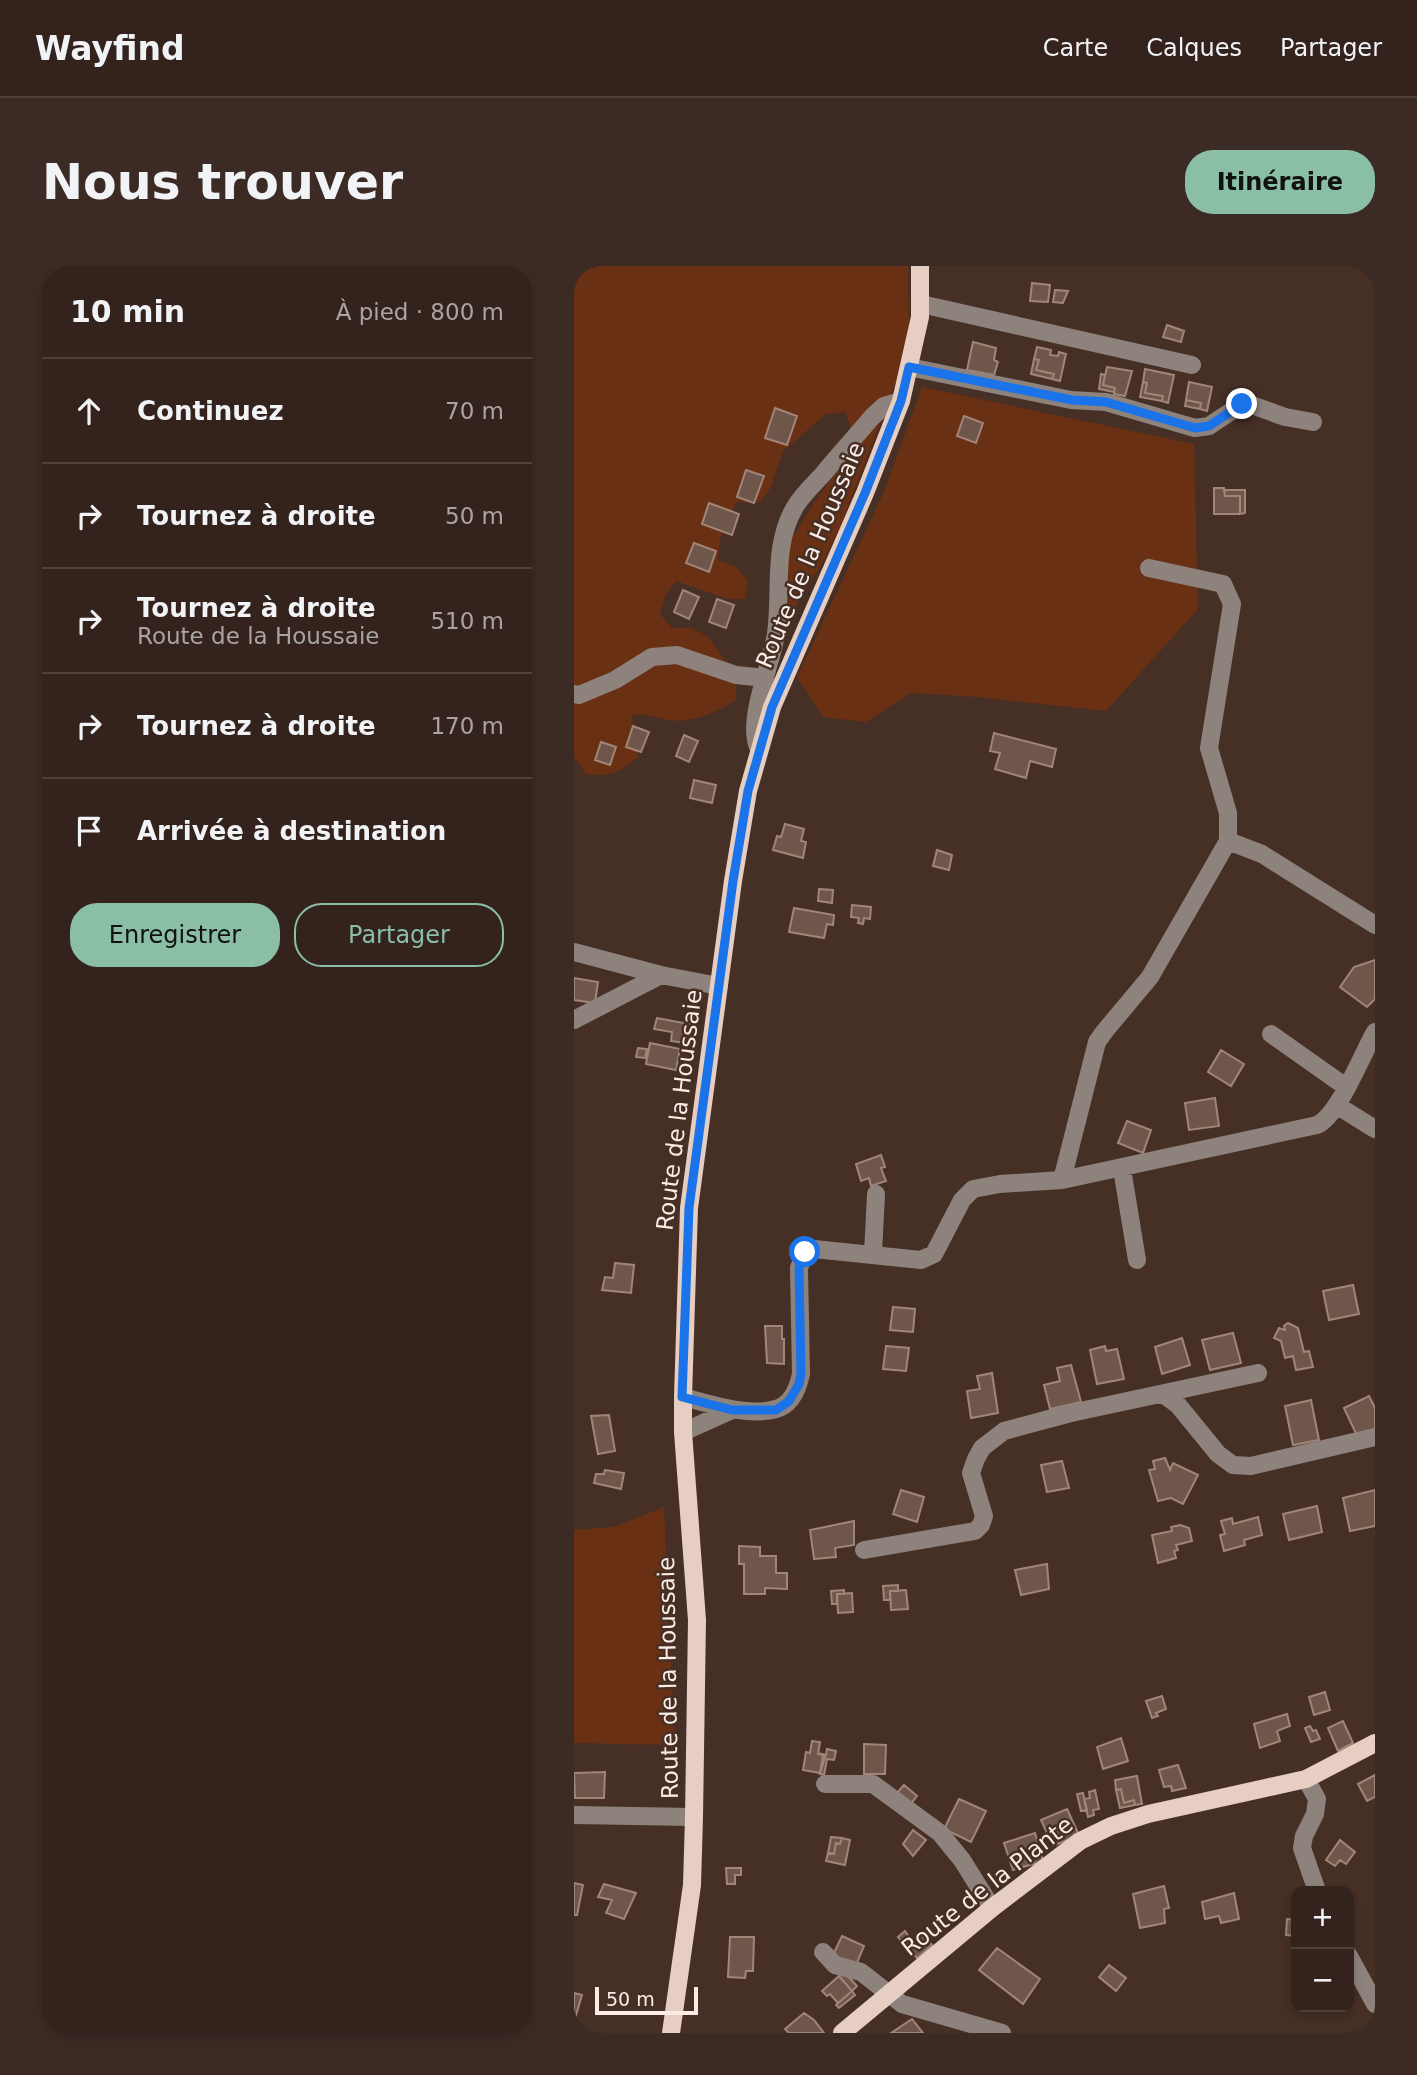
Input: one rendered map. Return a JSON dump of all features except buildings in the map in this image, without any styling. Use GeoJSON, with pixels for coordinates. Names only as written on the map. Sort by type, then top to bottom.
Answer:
{"type":"FeatureCollection","features":[{"type":"Feature","properties":{"kind":"main road","name":"Route de la Houssaie"},"geometry":{"type":"LineString","coordinates":[[671,2033],[692,1885],[694,1817],[697,1620],[682,1397],[689,1208],[733,881],[748,791],[772,707],[865,493],[901,401],[921,304],[920,266]]}},
{"type":"Feature","properties":{"kind":"main road","name":"Route de la Plante"},"geometry":{"type":"LineString","coordinates":[[842,2033],[992,1908],[1080,1841],[1111,1826],[1148,1814],[1306,1779],[1375,1743]]}},
{"type":"Feature","properties":{"kind":"street"},"geometry":{"type":"LineString","coordinates":[[921,304],[1192,365]]}},
{"type":"Feature","properties":{"kind":"street"},"geometry":{"type":"LineString","coordinates":[[909,367],[1072,400],[1106,402],[1195,428],[1209,426],[1242,404],[1313,422]]}},
{"type":"Feature","properties":{"kind":"street"},"geometry":{"type":"LineString","coordinates":[[760,748],[755,740],[765,678],[776,634],[781,542],[795,507],[872,417],[884,406],[901,401]]}},
{"type":"Feature","properties":{"kind":"street"},"geometry":{"type":"LineString","coordinates":[[1062,1180],[1097,1042],[1150,977],[1228,841],[1228,813],[1209,748],[1232,604],[1223,584],[1149,568]]}},
{"type":"Feature","properties":{"kind":"street"},"geometry":{"type":"LineString","coordinates":[[574,694],[579,695],[615,680],[652,657],[677,655],[736,675],[765,678]]}},
{"type":"Feature","properties":{"kind":"street"},"geometry":{"type":"LineString","coordinates":[[1228,841],[1262,854],[1375,925]]}},
{"type":"Feature","properties":{"kind":"street"},"geometry":{"type":"LineString","coordinates":[[574,952],[661,975],[719,986]]}},
{"type":"Feature","properties":{"kind":"street"},"geometry":{"type":"LineString","coordinates":[[574,1020],[661,975]]}},
{"type":"Feature","properties":{"kind":"street"},"geometry":{"type":"LineString","coordinates":[[682,1397],[732,1410],[776,1410],[789,1401],[799,1384],[801,1374],[799,1268],[805,1252],[814,1249],[921,1259],[929,1257],[938,1247],[962,1200],[973,1189],[1000,1184],[1062,1180],[1122,1169],[1317,1125],[1326,1121],[1338,1106],[1375,1032]]}},
{"type":"Feature","properties":{"kind":"street"},"geometry":{"type":"LineString","coordinates":[[1271,1034],[1346,1087]]}},
{"type":"Feature","properties":{"kind":"street"},"geometry":{"type":"LineString","coordinates":[[1338,1106],[1375,1129]]}},
{"type":"Feature","properties":{"kind":"street"},"geometry":{"type":"LineString","coordinates":[[1122,1169],[1137,1260]]}},
{"type":"Feature","properties":{"kind":"street"},"geometry":{"type":"LineString","coordinates":[[873,1254],[876,1194]]}},
{"type":"Feature","properties":{"kind":"street"},"geometry":{"type":"LineString","coordinates":[[864,1550],[975,1531],[982,1525],[984,1516],[971,1473],[975,1459],[982,1448],[1004,1431],[1071,1413],[1258,1373]]}},
{"type":"Feature","properties":{"kind":"street"},"geometry":{"type":"LineString","coordinates":[[1163,1394],[1178,1405],[1219,1454],[1233,1465],[1251,1466],[1375,1437]]}},
{"type":"Feature","properties":{"kind":"street"},"geometry":{"type":"LineString","coordinates":[[683,1432],[732,1410]]}},
{"type":"Feature","properties":{"kind":"street"},"geometry":{"type":"LineString","coordinates":[[1306,1779],[1317,1799],[1302,1848],[1315,1886]]}},
{"type":"Feature","properties":{"kind":"street"},"geometry":{"type":"LineString","coordinates":[[825,1784],[873,1784],[940,1833],[962,1860],[992,1908]]}},
{"type":"Feature","properties":{"kind":"street"},"geometry":{"type":"LineString","coordinates":[[574,1815],[694,1817]]}},
{"type":"Feature","properties":{"kind":"street"},"geometry":{"type":"LineString","coordinates":[[823,1952],[835,1965],[861,1972],[902,2004],[1002,2033]]}},
{"type":"Feature","properties":{"kind":"street"},"geometry":{"type":"LineString","coordinates":[[1354,1965],[1375,2004]]}},
{"type":"Feature","properties":{"kind":"shaded area"},"geometry":{"type":"Polygon","coordinates":[[[574,266],[908,266],[909,326],[903,364],[841,525],[824,560],[793,611],[774,616],[789,544],[840,466],[851,430],[845,412],[826,414],[783,451],[770,489],[759,503],[736,502],[720,540],[718,560],[735,566],[748,580],[745,599],[727,599],[676,581],[665,596],[660,614],[672,628],[692,628],[708,637],[729,665],[736,682],[736,700],[695,719],[677,721],[647,715],[631,716],[638,757],[620,770],[602,775],[586,774],[574,757],[574,266]]]}},
{"type":"Feature","properties":{"kind":"shaded area"},"geometry":{"type":"Polygon","coordinates":[[[922,387],[1194,444],[1198,609],[1106,711],[911,693],[866,722],[823,717],[797,677],[883,494],[922,387]]]}},
{"type":"Feature","properties":{"kind":"shaded area"},"geometry":{"type":"Polygon","coordinates":[[[664,1507],[675,1745],[574,1743],[574,1530],[614,1527],[664,1507]]]}},
{"type":"Feature","properties":{"kind":"route"},"geometry":{"type":"LineString","coordinates":[[805,1252],[799,1268],[801,1374],[799,1384],[789,1401],[776,1410],[732,1410],[682,1397],[689,1208],[733,881],[748,791],[772,707],[865,493],[901,401],[909,367],[1004,388],[1072,400],[1106,402],[1195,428],[1209,426],[1242,404]]}}]}
